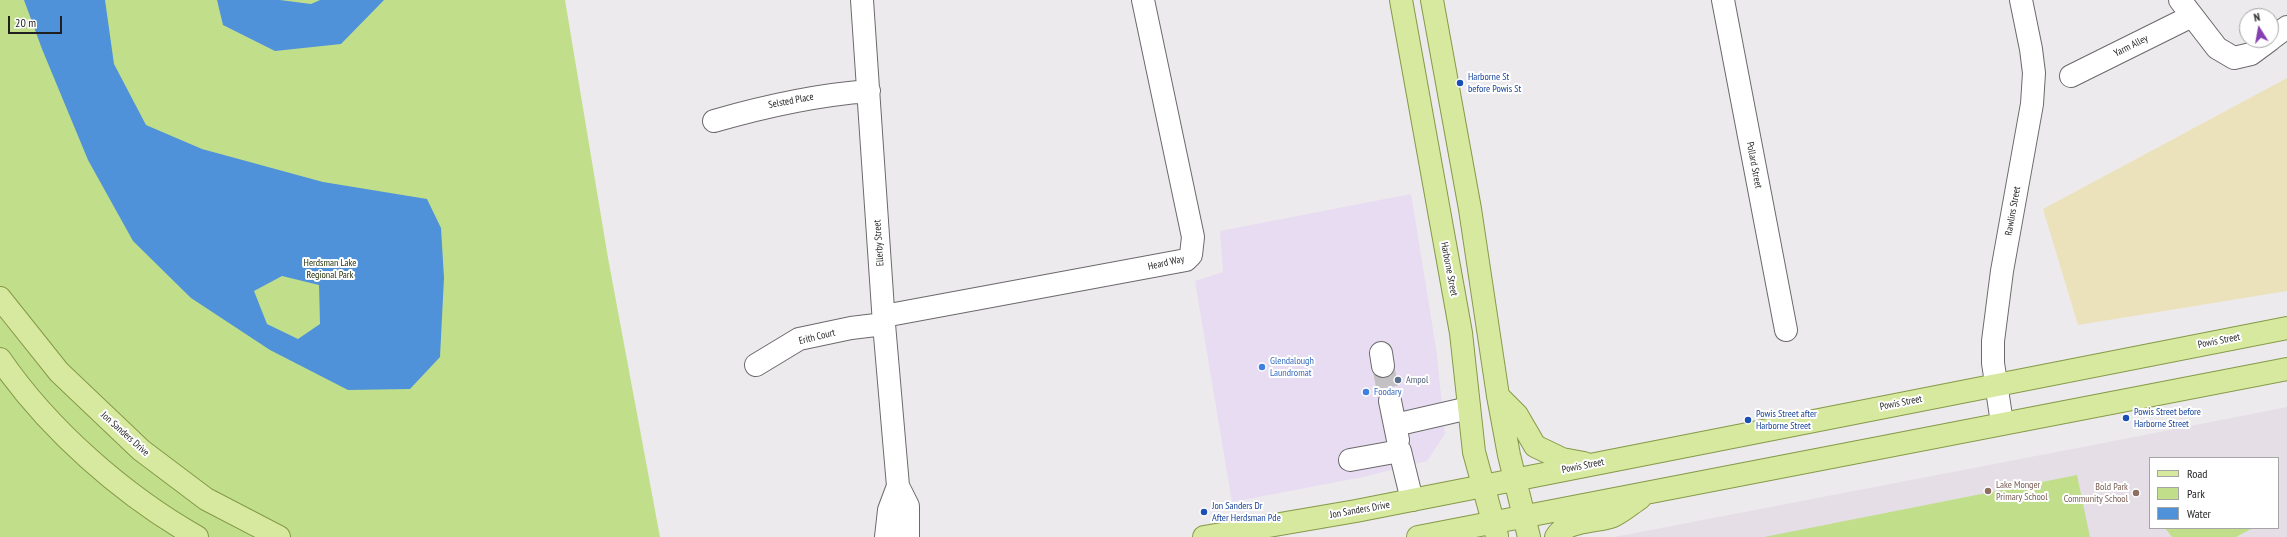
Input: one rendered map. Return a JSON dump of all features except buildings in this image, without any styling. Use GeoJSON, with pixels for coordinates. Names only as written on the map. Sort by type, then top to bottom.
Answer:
{"type":"FeatureCollection","features":[{"type":"Feature","properties":{"kind":"main road","name":"Harborne Street"},"geometry":{"type":"LineString","coordinates":[[1401,0],[1461,332],[1474,452],[1496,530]]}},
{"type":"Feature","properties":{"kind":"main road"},"geometry":{"type":"LineString","coordinates":[[1432,0],[1470,209],[1498,396],[1515,479],[1527,527]]}},
{"type":"Feature","properties":{"kind":"main road","name":"Jon Sanders Drive"},"geometry":{"type":"LineString","coordinates":[[0,298],[59,372],[141,450],[206,499],[279,537]]}},
{"type":"Feature","properties":{"kind":"main road","name":"Powis Street"},"geometry":{"type":"LineString","coordinates":[[1515,479],[2287,328]]}},
{"type":"Feature","properties":{"kind":"main road"},"geometry":{"type":"LineString","coordinates":[[0,359],[48,418],[96,464],[134,495],[197,537]]}},
{"type":"Feature","properties":{"kind":"main road"},"geometry":{"type":"LineString","coordinates":[[1418,537],[1527,527],[1649,492],[2287,368]]}},
{"type":"Feature","properties":{"kind":"main road"},"geometry":{"type":"LineString","coordinates":[[1498,396],[1516,415],[1535,446],[1562,459],[1590,464]]}},
{"type":"Feature","properties":{"kind":"main road","name":"Jon Sanders Drive"},"geometry":{"type":"LineString","coordinates":[[1204,537],[1412,500],[1515,479]]}},
{"type":"Feature","properties":{"kind":"main road"},"geometry":{"type":"LineString","coordinates":[[1556,537],[1558,533],[1580,522],[1614,516],[1649,492]]}},
{"type":"Feature","properties":{"kind":"street","name":"Ellerby Street"},"geometry":{"type":"LineString","coordinates":[[862,0],[884,320],[898,486],[908,506],[908,537]]}},
{"type":"Feature","properties":{"kind":"street","name":"Heard Way"},"geometry":{"type":"LineString","coordinates":[[884,320],[1186,260],[1192,255],[1192,237],[1143,0]]}},
{"type":"Feature","properties":{"kind":"street","name":"Pollard Street"},"geometry":{"type":"LineString","coordinates":[[1723,0],[1786,330]]}},
{"type":"Feature","properties":{"kind":"street","name":"Rawlins Street"},"geometry":{"type":"LineString","coordinates":[[2002,423],[1996,385],[1993,341],[2033,88],[2032,49],[2021,0]]}},
{"type":"Feature","properties":{"kind":"street"},"geometry":{"type":"LineString","coordinates":[[2189,6],[2217,48],[2234,58],[2252,54],[2260,48]]}},
{"type":"Feature","properties":{"kind":"street","name":"Yarm Alley"},"geometry":{"type":"LineString","coordinates":[[2071,76],[2189,6]]}},
{"type":"Feature","properties":{"kind":"street"},"geometry":{"type":"LineString","coordinates":[[2279,33],[2287,27]]}},
{"type":"Feature","properties":{"kind":"street","name":"Selsted Place"},"geometry":{"type":"LineString","coordinates":[[714,121],[790,100],[831,94],[869,91]]}},
{"type":"Feature","properties":{"kind":"street","name":"Erith Court"},"geometry":{"type":"LineString","coordinates":[[756,365],[799,340],[884,320]]}},
{"type":"Feature","properties":{"kind":"street"},"geometry":{"type":"LineString","coordinates":[[1390,401],[1412,500]]}},
{"type":"Feature","properties":{"kind":"street"},"geometry":{"type":"LineString","coordinates":[[1395,425],[1469,408]]}},
{"type":"Feature","properties":{"kind":"street"},"geometry":{"type":"LineString","coordinates":[[1350,460],[1400,451]]}},
{"type":"Feature","properties":{"kind":"street","name":"Ellerby Street"},"geometry":{"type":"LineString","coordinates":[[886,537],[889,510],[898,486]]}},
{"type":"Feature","properties":{"kind":"shaded area"},"geometry":{"type":"Polygon","coordinates":[[[1411,194],[1436,348],[1445,434],[1427,461],[1363,477],[1232,502],[1195,281],[1223,272],[1220,231],[1411,194]]]}},
{"type":"Feature","properties":{"kind":"shaded area","name":"Lake Monger Primary School"},"geometry":{"type":"Polygon","coordinates":[[[2287,407],[2287,537],[1614,537],[2093,445],[2287,407]]]}},
{"type":"Feature","properties":{"kind":"green space","name":"Herdsman Lake Regional Park"},"geometry":{"type":"Polygon","coordinates":[[[0,0],[565,0],[608,258],[660,537],[0,537],[0,0]]]}},
{"type":"Feature","properties":{"kind":"green space"},"geometry":{"type":"Polygon","coordinates":[[[2077,475],[2090,537],[1764,537],[2077,475]]]}},
{"type":"Feature","properties":{"kind":"green space"},"geometry":{"type":"Polygon","coordinates":[[[2166,529],[2251,529],[2236,537],[2172,537],[2166,529]]]}},
{"type":"Feature","properties":{"kind":"sand"},"geometry":{"type":"Polygon","coordinates":[[[2287,78],[2287,291],[2078,325],[2043,209],[2287,78]]]}},
{"type":"Feature","properties":{"kind":"water"},"geometry":{"type":"Polygon","coordinates":[[[24,0],[105,0],[114,64],[146,125],[202,149],[323,182],[427,199],[441,228],[444,278],[440,357],[410,389],[348,390],[270,350],[191,298],[133,241],[88,160],[42,49],[24,0]],[[282,276],[254,291],[267,324],[298,339],[320,324],[319,285],[282,276]]]}},
{"type":"Feature","properties":{"kind":"water"},"geometry":{"type":"Polygon","coordinates":[[[217,0],[280,0],[311,4],[320,0],[384,0],[341,44],[275,51],[223,25],[217,0]]]}},
{"type":"Feature","properties":{"kind":"tunnel"},"geometry":{"type":"LineString","coordinates":[[1383,366],[1390,401]]}},
{"type":"Feature","properties":{"kind":"place","name":"Harborne St before Powis St"},"geometry":{"type":"Point","coordinates":[1460,83]}},
{"type":"Feature","properties":{"kind":"place","name":"Glendalough Laundromat"},"geometry":{"type":"Point","coordinates":[1262,367]}},
{"type":"Feature","properties":{"kind":"place","name":"Ampol"},"geometry":{"type":"Point","coordinates":[1398,380]}},
{"type":"Feature","properties":{"kind":"place","name":"Foodary"},"geometry":{"type":"Point","coordinates":[1366,392]}},
{"type":"Feature","properties":{"kind":"place","name":"Powis Street before Harborne Street"},"geometry":{"type":"Point","coordinates":[2126,418]}},
{"type":"Feature","properties":{"kind":"place","name":"Powis Street after Harborne Street"},"geometry":{"type":"Point","coordinates":[1748,420]}},
{"type":"Feature","properties":{"kind":"place","name":"Lake Monger Primary School"},"geometry":{"type":"Point","coordinates":[1988,491]}},
{"type":"Feature","properties":{"kind":"place","name":"Bold Park Community School"},"geometry":{"type":"Point","coordinates":[2136,493]}},
{"type":"Feature","properties":{"kind":"place","name":"Jon Sanders Dr After Herdsman Pde"},"geometry":{"type":"Point","coordinates":[1204,512]}}]}
